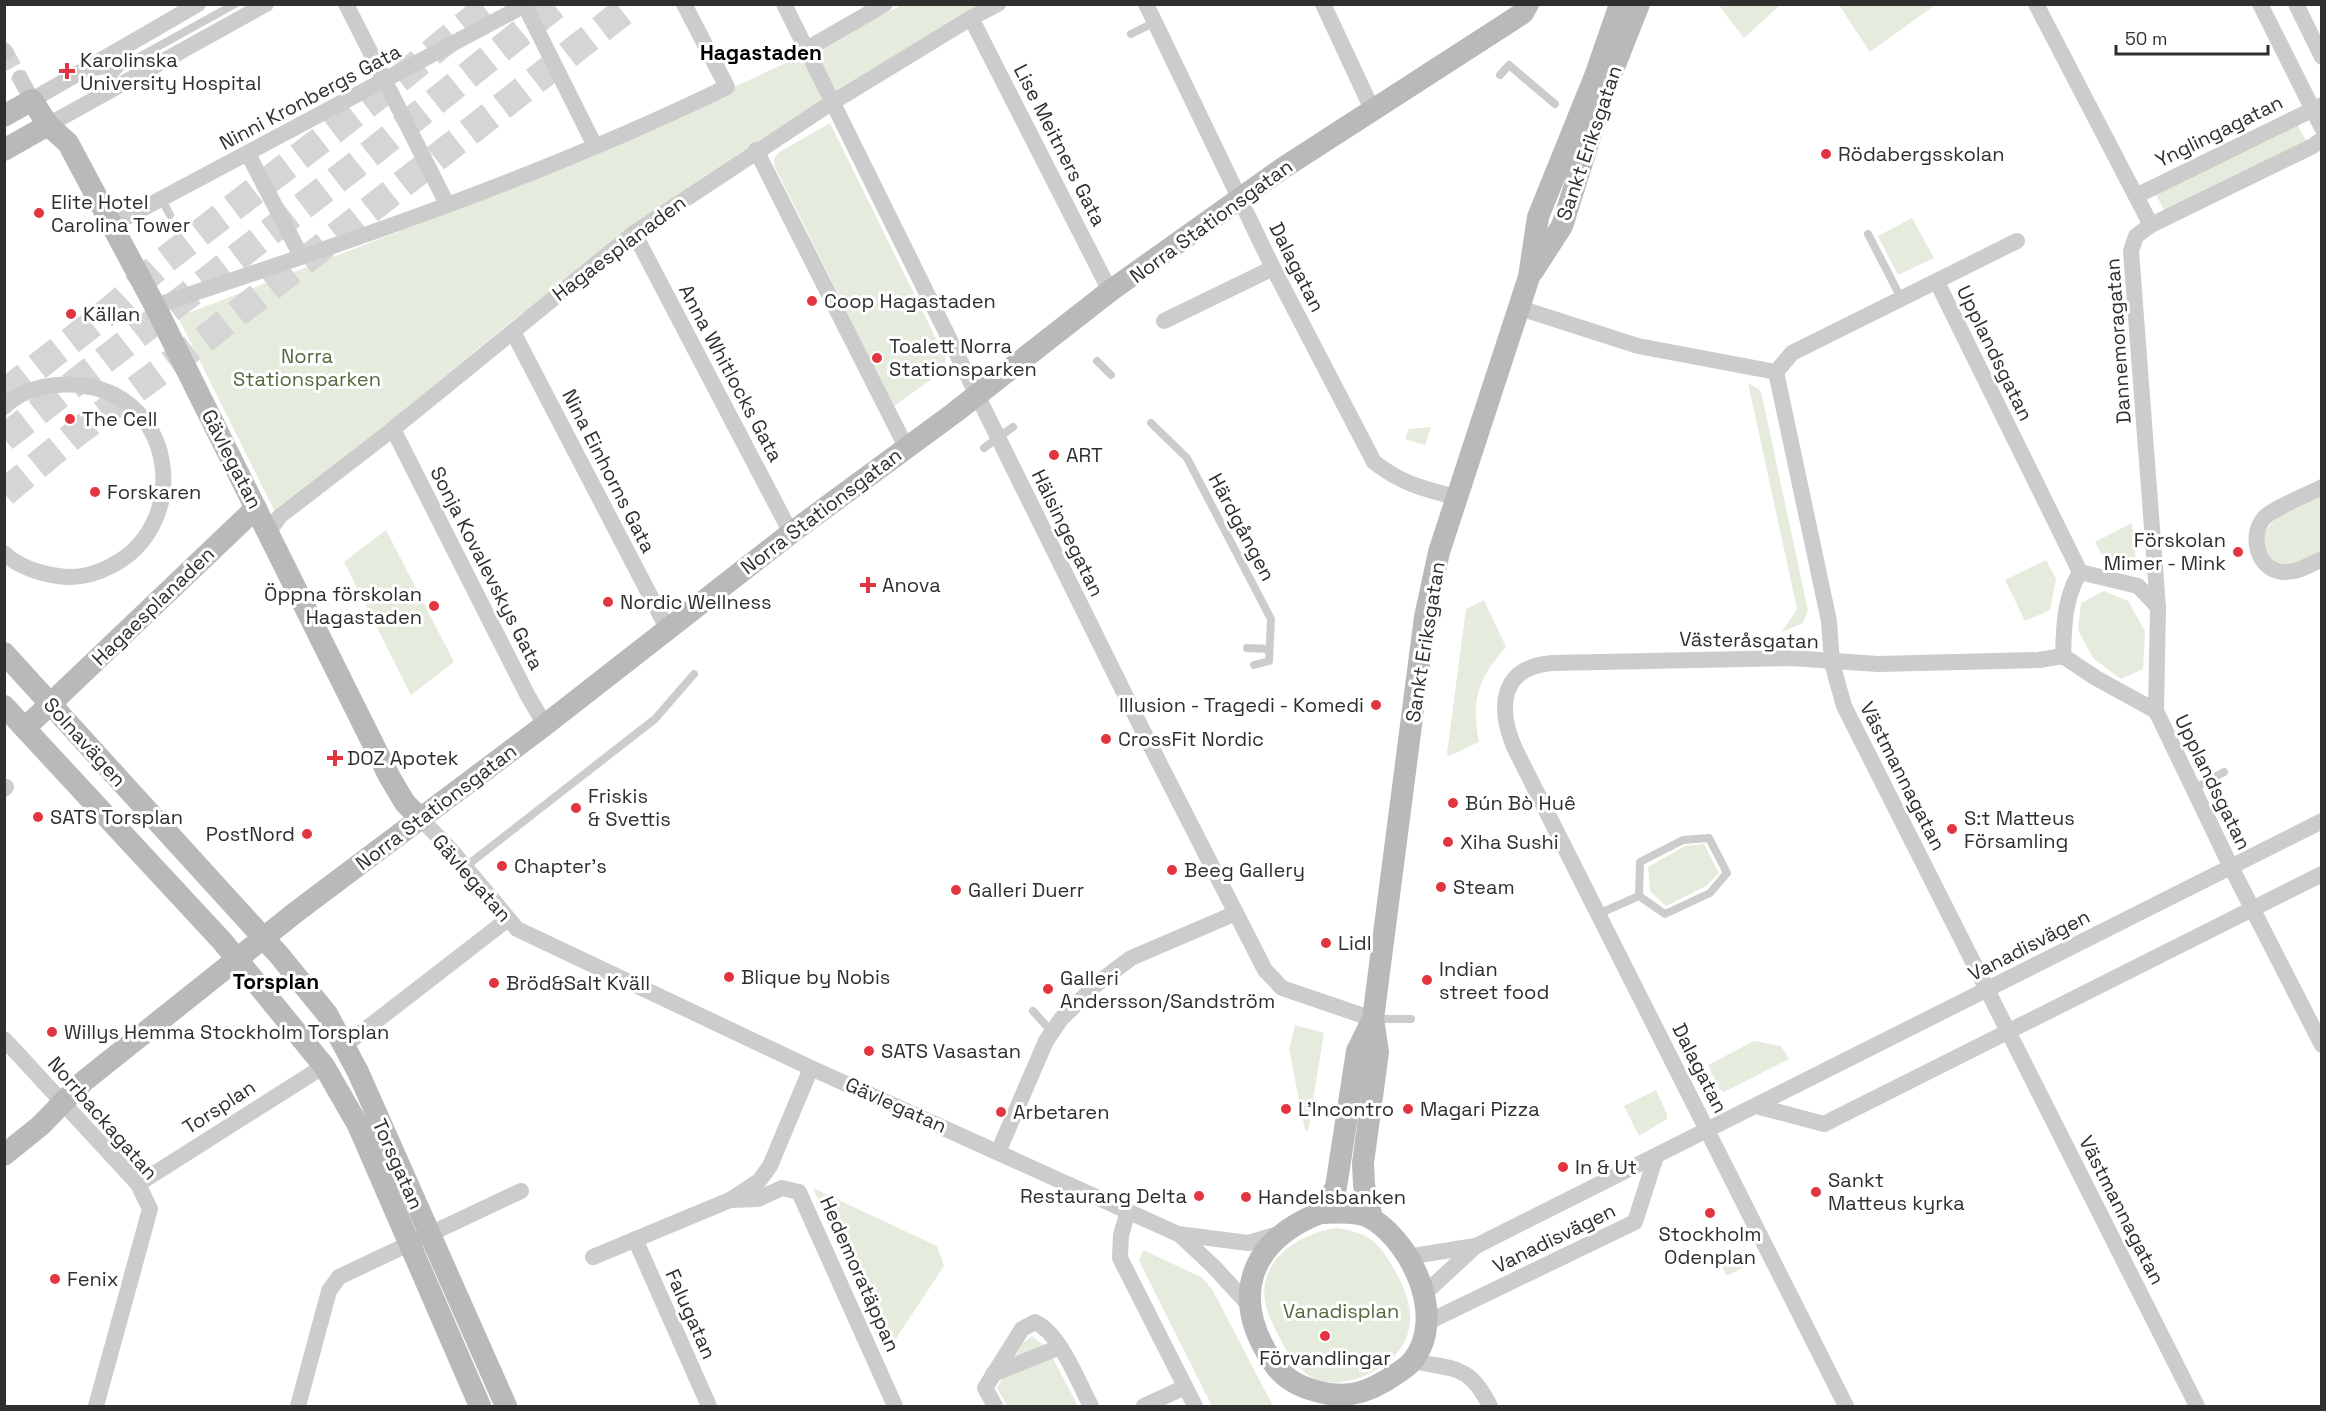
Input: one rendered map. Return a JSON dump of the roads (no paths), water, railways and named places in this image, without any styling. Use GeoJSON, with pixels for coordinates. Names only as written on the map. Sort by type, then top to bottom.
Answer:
{"type":"FeatureCollection","features":[{"type":"Feature","properties":{"kind":"main road","name":"Sankt Eriksgatan"},"geometry":{"type":"LineString","coordinates":[[1320,1213],[1336,1187],[1357,1051],[1372,1019],[1425,618],[1440,552],[1520,308],[1529,277],[1538,217],[1595,76],[1620,4]]}},
{"type":"Feature","properties":{"kind":"main road","name":"Sankt Eriksgatan"},"geometry":{"type":"LineString","coordinates":[[1529,277],[1562,226],[1605,90],[1639,4]]}},
{"type":"Feature","properties":{"kind":"main road","name":"Norra Stationsgatan"},"geometry":{"type":"LineString","coordinates":[[4,1155],[40,1126],[84,1081],[263,938],[545,725],[790,533],[978,395],[1110,291],[1239,198],[1524,7]]}},
{"type":"Feature","properties":{"kind":"main road"},"geometry":{"type":"LineString","coordinates":[[4,116],[32,100]]}},
{"type":"Feature","properties":{"kind":"main road","name":"Gävlegatan"},"geometry":{"type":"LineString","coordinates":[[32,100],[48,125],[68,143],[155,306],[394,785],[420,818]]}},
{"type":"Feature","properties":{"kind":"main road"},"geometry":{"type":"LineString","coordinates":[[4,150],[48,125]]}},
{"type":"Feature","properties":{"kind":"main road","name":"Hagaesplanaden"},"geometry":{"type":"LineString","coordinates":[[25,728],[256,508]]}},
{"type":"Feature","properties":{"kind":"main road","name":"Solnavägen"},"geometry":{"type":"LineString","coordinates":[[4,653],[263,938]]}},
{"type":"Feature","properties":{"kind":"main road","name":"Solnavägen"},"geometry":{"type":"LineString","coordinates":[[4,706],[192,906],[237,959]]}},
{"type":"Feature","properties":{"kind":"main road","name":"Torsgatan"},"geometry":{"type":"LineString","coordinates":[[263,938],[321,1007],[344,1046],[506,1407]]}},
{"type":"Feature","properties":{"kind":"main road","name":"Torsgatan"},"geometry":{"type":"LineString","coordinates":[[237,959],[324,1066],[358,1125],[480,1407]]}},
{"type":"Feature","properties":{"kind":"main road","name":"Sankt Eriksgatan"},"geometry":{"type":"LineString","coordinates":[[1372,1019],[1378,1052],[1363,1163],[1364,1185],[1372,1218]]}},
{"type":"Feature","properties":{"kind":"main road"},"geometry":{"type":"LineString","coordinates":[[1320,1213],[1345,1213],[1372,1218],[1392,1237],[1407,1257],[1423,1295],[1428,1322],[1426,1336],[1413,1361],[1376,1387],[1348,1401],[1312,1391],[1300,1396],[1276,1367],[1259,1339],[1250,1305],[1252,1271],[1259,1257],[1282,1233],[1320,1213]]}},
{"type":"Feature","properties":{"kind":"street"},"geometry":{"type":"LineString","coordinates":[[20,78],[32,100],[198,4]]}},
{"type":"Feature","properties":{"kind":"street"},"geometry":{"type":"LineString","coordinates":[[48,125],[267,4]]}},
{"type":"Feature","properties":{"kind":"street"},"geometry":{"type":"LineString","coordinates":[[346,4],[447,204]]}},
{"type":"Feature","properties":{"kind":"street"},"geometry":{"type":"LineString","coordinates":[[155,306],[447,204],[595,146],[727,87],[684,4]]}},
{"type":"Feature","properties":{"kind":"street","name":"Hälsingegatan"},"geometry":{"type":"LineString","coordinates":[[784,4],[831,103],[1265,970],[1282,987],[1372,1019]]}},
{"type":"Feature","properties":{"kind":"street"},"geometry":{"type":"LineString","coordinates":[[805,50],[885,4]]}},
{"type":"Feature","properties":{"kind":"street","name":"Hagaesplanaden"},"geometry":{"type":"LineString","coordinates":[[269,531],[280,516],[393,429],[516,339],[634,233],[756,150],[971,18],[998,4]]}},
{"type":"Feature","properties":{"kind":"street","name":"Dalagatan"},"geometry":{"type":"LineString","coordinates":[[1146,4],[1273,268],[1374,462],[1396,479],[1409,485],[1459,498]]}},
{"type":"Feature","properties":{"kind":"street"},"geometry":{"type":"LineString","coordinates":[[1323,4],[1372,109]]}},
{"type":"Feature","properties":{"kind":"street"},"geometry":{"type":"LineString","coordinates":[[2036,4],[2151,225],[2313,146],[2322,139]]}},
{"type":"Feature","properties":{"kind":"street"},"geometry":{"type":"LineString","coordinates":[[2260,4],[2317,107],[2322,128]]}},
{"type":"Feature","properties":{"kind":"street"},"geometry":{"type":"LineString","coordinates":[[2296,4],[2322,57]]}},
{"type":"Feature","properties":{"kind":"street"},"geometry":{"type":"LineString","coordinates":[[526,5],[595,146]]}},
{"type":"Feature","properties":{"kind":"street","name":"Ninni Kronbergs Gata"},"geometry":{"type":"LineString","coordinates":[[112,225],[166,207],[248,154],[526,5]]}},
{"type":"Feature","properties":{"kind":"street","name":"Lise Meitners Gata"},"geometry":{"type":"LineString","coordinates":[[971,18],[1110,291]]}},
{"type":"Feature","properties":{"kind":"street","name":"Ynglingagatan"},"geometry":{"type":"LineString","coordinates":[[2136,196],[2317,107]]}},
{"type":"Feature","properties":{"kind":"street"},"geometry":{"type":"LineString","coordinates":[[756,150],[906,447]]}},
{"type":"Feature","properties":{"kind":"street"},"geometry":{"type":"LineString","coordinates":[[248,154],[301,256]]}},
{"type":"Feature","properties":{"kind":"street","name":"Dannemoragatan"},"geometry":{"type":"LineString","coordinates":[[2151,225],[2136,236],[2131,251],[2158,607],[2156,711]]}},
{"type":"Feature","properties":{"kind":"street","name":"Anna Whitlocks Gata"},"geometry":{"type":"LineString","coordinates":[[634,233],[790,533]]}},
{"type":"Feature","properties":{"kind":"street","name":"Upplandsgatan"},"geometry":{"type":"LineString","coordinates":[[1776,372],[1792,353],[2017,242]]}},
{"type":"Feature","properties":{"kind":"street"},"geometry":{"type":"LineString","coordinates":[[1164,321],[1273,268]]}},
{"type":"Feature","properties":{"kind":"street","name":"Upplandsgatan"},"geometry":{"type":"LineString","coordinates":[[1937,282],[2080,572]]}},
{"type":"Feature","properties":{"kind":"street"},"geometry":{"type":"LineString","coordinates":[[1520,308],[1638,346],[1776,372]]}},
{"type":"Feature","properties":{"kind":"street","name":"Nina Einhorns Gata"},"geometry":{"type":"LineString","coordinates":[[516,339],[668,630]]}},
{"type":"Feature","properties":{"kind":"street","name":"Västmannagatan"},"geometry":{"type":"LineString","coordinates":[[1776,372],[1829,621],[1832,663],[1844,706],[2197,1407]]}},
{"type":"Feature","properties":{"kind":"street"},"geometry":{"type":"LineString","coordinates":[[4,407],[35,389],[65,383],[96,387],[124,401],[146,423],[160,451],[165,482],[160,512],[146,539],[124,560],[97,573],[68,578],[38,573],[11,560],[4,553]]}},
{"type":"Feature","properties":{"kind":"street","name":"Sonja Kovalevskys Gata"},"geometry":{"type":"LineString","coordinates":[[393,429],[528,696],[545,725]]}},
{"type":"Feature","properties":{"kind":"street"},"geometry":{"type":"LineString","coordinates":[[2322,487],[2266,516],[2258,527],[2256,537],[2257,550],[2265,564],[2280,572],[2296,572],[2322,559]]}},
{"type":"Feature","properties":{"kind":"street"},"geometry":{"type":"LineString","coordinates":[[2063,656],[2064,614],[2071,588],[2080,572],[2138,586],[2158,607]]}},
{"type":"Feature","properties":{"kind":"street","name":"Upplandsgatan"},"geometry":{"type":"LineString","coordinates":[[2063,656],[2096,678],[2156,711],[2231,867],[2322,1045]]}},
{"type":"Feature","properties":{"kind":"street","name":"Västeråsgatan"},"geometry":{"type":"LineString","coordinates":[[1515,749],[1508,733],[1504,702],[1511,684],[1522,671],[1534,664],[1791,658],[1832,663],[1878,664],[2039,660],[2063,656]]}},
{"type":"Feature","properties":{"kind":"street","name":"Dalagatan"},"geometry":{"type":"LineString","coordinates":[[1515,749],[1846,1407]]}},
{"type":"Feature","properties":{"kind":"street","name":"Gävlegatan"},"geometry":{"type":"LineString","coordinates":[[420,818],[517,929],[811,1068],[999,1150],[1178,1233],[1248,1243],[1282,1233]]}},
{"type":"Feature","properties":{"kind":"street","name":"Vanadisvägen"},"geometry":{"type":"LineString","coordinates":[[1423,1295],[1476,1246],[2322,821]]}},
{"type":"Feature","properties":{"kind":"street"},"geometry":{"type":"LineString","coordinates":[[1756,1106],[1824,1124],[2008,1030],[2098,990],[2170,954],[2252,908],[2322,874]]}},
{"type":"Feature","properties":{"kind":"street"},"geometry":{"type":"LineString","coordinates":[[999,1150],[1052,1032],[1061,1019],[1098,983],[1131,958],[1236,913]]}},
{"type":"Feature","properties":{"kind":"street"},"geometry":{"type":"LineString","coordinates":[[344,1046],[508,919]]}},
{"type":"Feature","properties":{"kind":"street","name":"Norrbackagatan"},"geometry":{"type":"LineString","coordinates":[[4,1039],[138,1184],[150,1209],[96,1407]]}},
{"type":"Feature","properties":{"kind":"street","name":"Torsplan"},"geometry":{"type":"LineString","coordinates":[[138,1184],[324,1066]]}},
{"type":"Feature","properties":{"kind":"street"},"geometry":{"type":"LineString","coordinates":[[593,1257],[730,1200],[759,1181],[770,1166],[811,1068]]}},
{"type":"Feature","properties":{"kind":"street","name":"Vanadisvägen"},"geometry":{"type":"LineString","coordinates":[[1428,1322],[1635,1222],[1656,1156]]}},
{"type":"Feature","properties":{"kind":"street","name":"Hedemoratäppan"},"geometry":{"type":"LineString","coordinates":[[730,1200],[758,1199],[782,1188],[799,1192],[895,1407]]}},
{"type":"Feature","properties":{"kind":"street"},"geometry":{"type":"LineString","coordinates":[[298,1407],[329,1291],[333,1284],[347,1272],[521,1191]]}},
{"type":"Feature","properties":{"kind":"street"},"geometry":{"type":"LineString","coordinates":[[1128,1211],[1121,1235],[1120,1258],[1195,1407]]}},
{"type":"Feature","properties":{"kind":"street","name":"Gävlegatan"},"geometry":{"type":"LineString","coordinates":[[1178,1233],[1215,1267],[1250,1305]]}},
{"type":"Feature","properties":{"kind":"street","name":"Falugatan"},"geometry":{"type":"LineString","coordinates":[[635,1239],[709,1407]]}},
{"type":"Feature","properties":{"kind":"street","name":"Vanadisvägen"},"geometry":{"type":"LineString","coordinates":[[1407,1257],[1476,1246]]}},
{"type":"Feature","properties":{"kind":"street"},"geometry":{"type":"LineString","coordinates":[[995,1407],[985,1388],[1022,1329],[1035,1322],[1046,1327],[1060,1347],[1091,1407]]}},
{"type":"Feature","properties":{"kind":"street"},"geometry":{"type":"LineString","coordinates":[[993,1374],[1060,1347]]}},
{"type":"Feature","properties":{"kind":"street"},"geometry":{"type":"LineString","coordinates":[[1413,1361],[1463,1372],[1478,1382],[1490,1407]]}},
{"type":"Feature","properties":{"kind":"street"},"geometry":{"type":"LineString","coordinates":[[1144,1407],[1185,1387]]}},
{"type":"Feature","properties":{"kind":"lane"},"geometry":{"type":"LineString","coordinates":[[88,103],[122,67],[235,4]]}},
{"type":"Feature","properties":{"kind":"lane"},"geometry":{"type":"LineString","coordinates":[[1131,34],[1155,22]]}},
{"type":"Feature","properties":{"kind":"lane"},"geometry":{"type":"LineString","coordinates":[[1500,75],[1509,65],[1555,104]]}},
{"type":"Feature","properties":{"kind":"lane"},"geometry":{"type":"LineString","coordinates":[[75,75],[122,67]]}},
{"type":"Feature","properties":{"kind":"lane"},"geometry":{"type":"LineString","coordinates":[[1868,234],[1901,298]]}},
{"type":"Feature","properties":{"kind":"lane"},"geometry":{"type":"LineString","coordinates":[[1097,361],[1111,375]]}},
{"type":"Feature","properties":{"kind":"lane","name":"Härdgången"},"geometry":{"type":"LineString","coordinates":[[1151,423],[1187,458],[1271,619],[1269,661],[1254,665]]}},
{"type":"Feature","properties":{"kind":"lane"},"geometry":{"type":"LineString","coordinates":[[984,448],[1013,427]]}},
{"type":"Feature","properties":{"kind":"lane"},"geometry":{"type":"LineString","coordinates":[[1247,648],[1269,649]]}},
{"type":"Feature","properties":{"kind":"lane"},"geometry":{"type":"LineString","coordinates":[[465,867],[655,719],[694,674]]}},
{"type":"Feature","properties":{"kind":"lane"},"geometry":{"type":"LineString","coordinates":[[2193,789],[2224,772]]}},
{"type":"Feature","properties":{"kind":"lane"},"geometry":{"type":"LineString","coordinates":[[1709,838],[1727,873],[1710,893],[1665,914],[1639,896],[1640,862],[1683,840],[1709,838]]}},
{"type":"Feature","properties":{"kind":"lane"},"geometry":{"type":"LineString","coordinates":[[1598,914],[1639,896]]}},
{"type":"Feature","properties":{"kind":"lane"},"geometry":{"type":"LineString","coordinates":[[1033,1011],[1052,1032]]}},
{"type":"Feature","properties":{"kind":"lane"},"geometry":{"type":"LineString","coordinates":[[1372,1019],[1400,1017],[1411,1019]]}},
{"type":"Feature","properties":{"kind":"tunnel"},"geometry":{"type":"LineString","coordinates":[[4,393],[115,306],[165,260],[382,93],[491,4]]}},
{"type":"Feature","properties":{"kind":"tunnel"},"geometry":{"type":"LineString","coordinates":[[4,438],[356,165],[557,4]]}},
{"type":"Feature","properties":{"kind":"tunnel"},"geometry":{"type":"LineString","coordinates":[[4,493],[75,434],[207,337],[633,4]]}},
{"type":"Feature","properties":{"kind":"tunnel"},"geometry":{"type":"LineString","coordinates":[[6,53],[20,78]]}},
{"type":"Feature","properties":{"kind":"place","name":"Karolinska University Hospital"},"geometry":{"type":"Point","coordinates":[67,71]}},
{"type":"Feature","properties":{"kind":"place","name":"Rödabergsskolan"},"geometry":{"type":"Point","coordinates":[1826,154]}},
{"type":"Feature","properties":{"kind":"place","name":"Elite Hotel Carolina Tower"},"geometry":{"type":"Point","coordinates":[39,213]}},
{"type":"Feature","properties":{"kind":"place","name":"Coop Hagastaden"},"geometry":{"type":"Point","coordinates":[812,301]}},
{"type":"Feature","properties":{"kind":"place","name":"Källan"},"geometry":{"type":"Point","coordinates":[71,314]}},
{"type":"Feature","properties":{"kind":"place","name":"Toalett Norra Stationsparken"},"geometry":{"type":"Point","coordinates":[877,358]}},
{"type":"Feature","properties":{"kind":"place","name":"The Cell"},"geometry":{"type":"Point","coordinates":[70,419]}},
{"type":"Feature","properties":{"kind":"place","name":"ART"},"geometry":{"type":"Point","coordinates":[1054,455]}},
{"type":"Feature","properties":{"kind":"place","name":"Forskaren"},"geometry":{"type":"Point","coordinates":[95,492]}},
{"type":"Feature","properties":{"kind":"place","name":"Förskolan Mimer - Mink"},"geometry":{"type":"Point","coordinates":[2238,552]}},
{"type":"Feature","properties":{"kind":"place","name":"Anova"},"geometry":{"type":"Point","coordinates":[868,585]}},
{"type":"Feature","properties":{"kind":"place","name":"Nordic Wellness"},"geometry":{"type":"Point","coordinates":[608,602]}},
{"type":"Feature","properties":{"kind":"place","name":"Öppna förskolan Hagastaden"},"geometry":{"type":"Point","coordinates":[434,606]}},
{"type":"Feature","properties":{"kind":"place","name":"Illusion - Tragedi - Komedi"},"geometry":{"type":"Point","coordinates":[1376,705]}},
{"type":"Feature","properties":{"kind":"place","name":"CrossFit Nordic"},"geometry":{"type":"Point","coordinates":[1106,739]}},
{"type":"Feature","properties":{"kind":"place","name":"DOZ Apotek"},"geometry":{"type":"Point","coordinates":[335,758]}},
{"type":"Feature","properties":{"kind":"place","name":"Bún Bò Huê"},"geometry":{"type":"Point","coordinates":[1453,803]}},
{"type":"Feature","properties":{"kind":"place","name":"Friskis & Svettis"},"geometry":{"type":"Point","coordinates":[576,808]}},
{"type":"Feature","properties":{"kind":"place","name":"SATS Torsplan"},"geometry":{"type":"Point","coordinates":[38,817]}},
{"type":"Feature","properties":{"kind":"place","name":"S:t Matteus Församling"},"geometry":{"type":"Point","coordinates":[1952,829]}},
{"type":"Feature","properties":{"kind":"place","name":"PostNord"},"geometry":{"type":"Point","coordinates":[307,834]}},
{"type":"Feature","properties":{"kind":"place","name":"Xiha Sushi"},"geometry":{"type":"Point","coordinates":[1448,842]}},
{"type":"Feature","properties":{"kind":"place","name":"Chapter's"},"geometry":{"type":"Point","coordinates":[502,866]}},
{"type":"Feature","properties":{"kind":"place","name":"Beeg Gallery"},"geometry":{"type":"Point","coordinates":[1172,870]}},
{"type":"Feature","properties":{"kind":"place","name":"Steam"},"geometry":{"type":"Point","coordinates":[1441,887]}},
{"type":"Feature","properties":{"kind":"place","name":"Galleri Duerr"},"geometry":{"type":"Point","coordinates":[956,890]}},
{"type":"Feature","properties":{"kind":"place","name":"Lidl"},"geometry":{"type":"Point","coordinates":[1326,943]}},
{"type":"Feature","properties":{"kind":"place","name":"Blique by Nobis"},"geometry":{"type":"Point","coordinates":[729,977]}},
{"type":"Feature","properties":{"kind":"place","name":"Indian street food"},"geometry":{"type":"Point","coordinates":[1427,980]}},
{"type":"Feature","properties":{"kind":"place","name":"Bröd&Salt Kväll"},"geometry":{"type":"Point","coordinates":[494,983]}},
{"type":"Feature","properties":{"kind":"place","name":"Galleri Andersson/Sandström"},"geometry":{"type":"Point","coordinates":[1048,989]}},
{"type":"Feature","properties":{"kind":"place","name":"Willys Hemma Stockholm Torsplan"},"geometry":{"type":"Point","coordinates":[52,1032]}},
{"type":"Feature","properties":{"kind":"place","name":"SATS Vasastan"},"geometry":{"type":"Point","coordinates":[869,1051]}},
{"type":"Feature","properties":{"kind":"place","name":"L'Incontro"},"geometry":{"type":"Point","coordinates":[1286,1109]}},
{"type":"Feature","properties":{"kind":"place","name":"Magari Pizza"},"geometry":{"type":"Point","coordinates":[1408,1109]}},
{"type":"Feature","properties":{"kind":"place","name":"Arbetaren"},"geometry":{"type":"Point","coordinates":[1001,1112]}},
{"type":"Feature","properties":{"kind":"place","name":"In & Ut"},"geometry":{"type":"Point","coordinates":[1563,1167]}},
{"type":"Feature","properties":{"kind":"place","name":"Sankt Matteus kyrka"},"geometry":{"type":"Point","coordinates":[1816,1192]}},
{"type":"Feature","properties":{"kind":"place","name":"Restaurang Delta"},"geometry":{"type":"Point","coordinates":[1199,1196]}},
{"type":"Feature","properties":{"kind":"place","name":"Handelsbanken"},"geometry":{"type":"Point","coordinates":[1246,1197]}},
{"type":"Feature","properties":{"kind":"place","name":"Stockholm Odenplan"},"geometry":{"type":"Point","coordinates":[1710,1213]}},
{"type":"Feature","properties":{"kind":"place","name":"Fenix"},"geometry":{"type":"Point","coordinates":[55,1279]}},
{"type":"Feature","properties":{"kind":"place","name":"Förvandlingar"},"geometry":{"type":"Point","coordinates":[1325,1336]}},
{"type":"Feature","properties":{"kind":"district","name":"Hagastaden"},"geometry":{"type":"Point","coordinates":[761,52]}},
{"type":"Feature","properties":{"kind":"district","name":"Torsplan"},"geometry":{"type":"Point","coordinates":[276,981]}},
{"type":"Feature","properties":{"kind":"park label","name":"Norra Stationsparken"},"geometry":{"type":"Point","coordinates":[307,368]}},
{"type":"Feature","properties":{"kind":"park label","name":"Vanadisplan"},"geometry":{"type":"Point","coordinates":[1341,1311]}}]}
